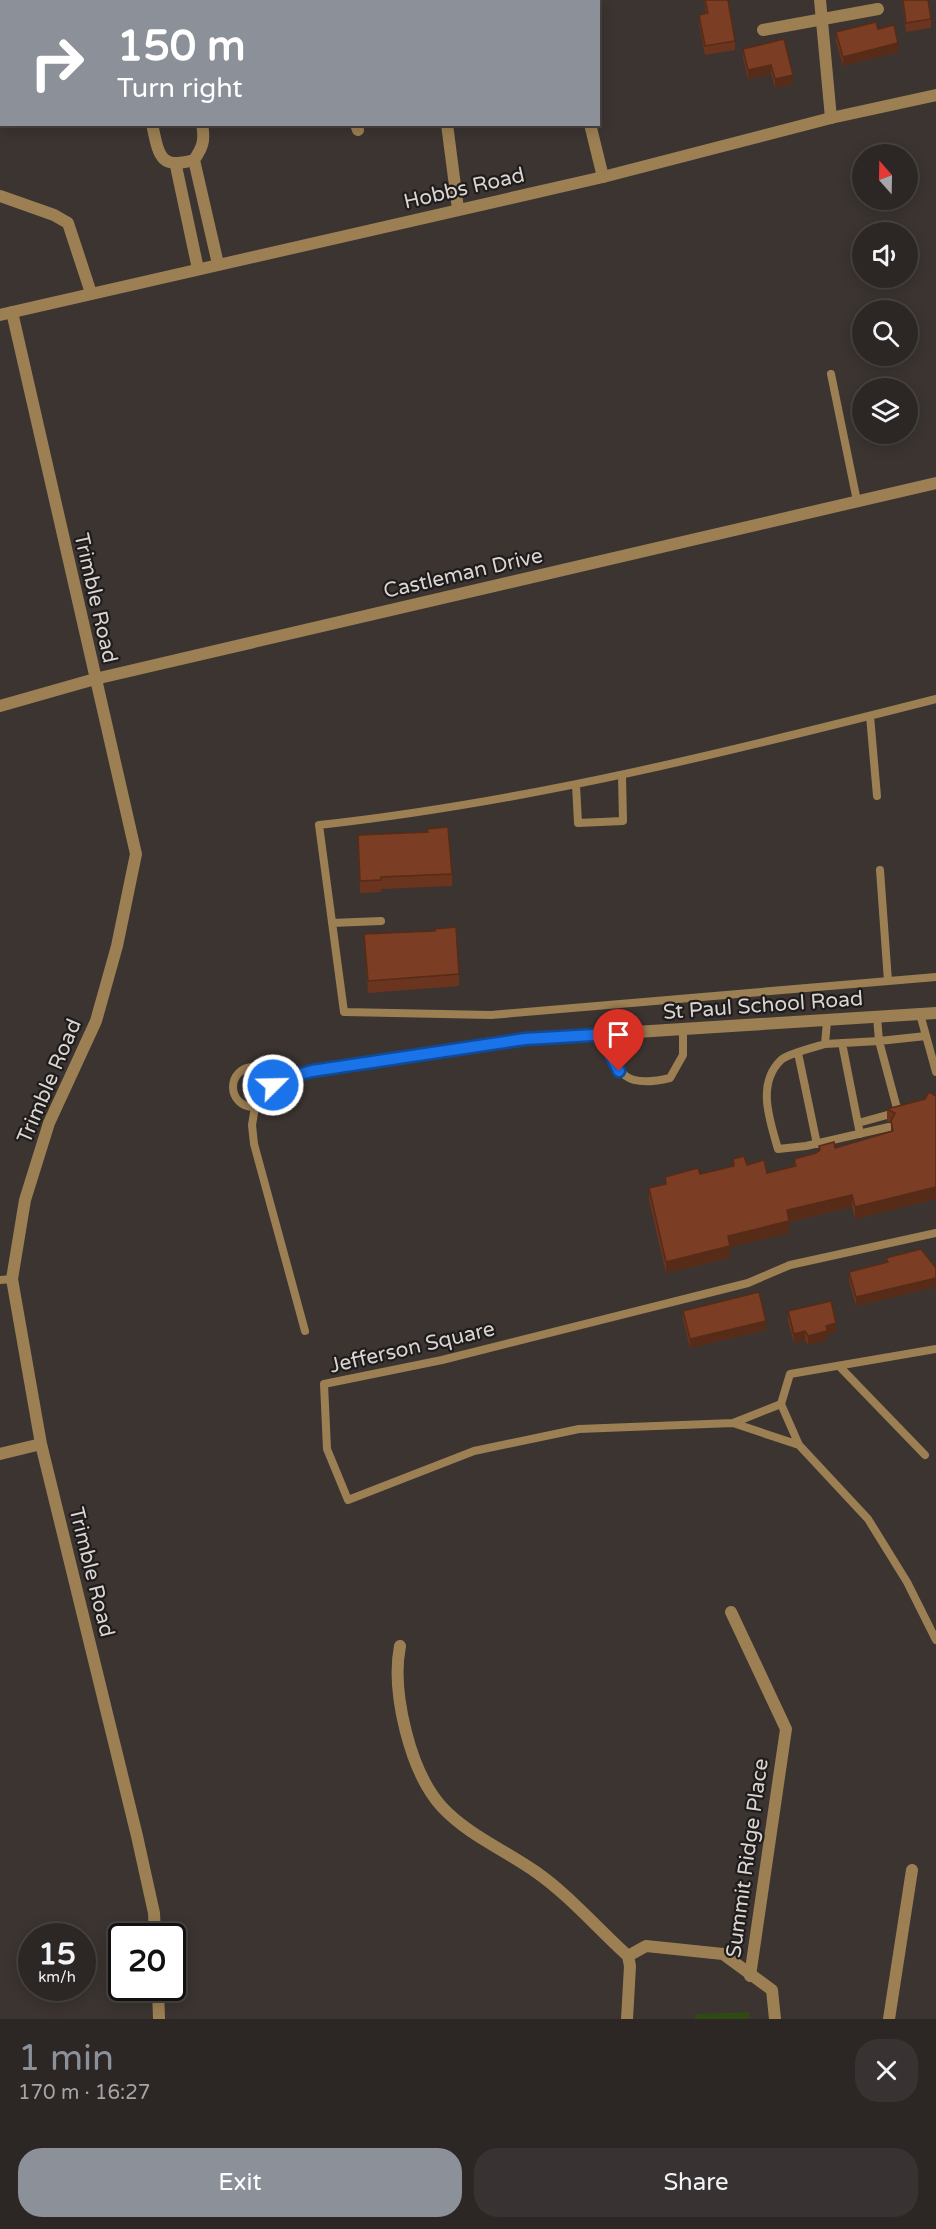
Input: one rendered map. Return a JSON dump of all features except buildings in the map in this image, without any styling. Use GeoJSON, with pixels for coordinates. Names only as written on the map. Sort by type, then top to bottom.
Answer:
{"type":"FeatureCollection","features":[{"type":"Feature","properties":{"kind":"street"},"geometry":{"type":"LineString","coordinates":[[820,0],[831,118]]}},
{"type":"Feature","properties":{"kind":"street"},"geometry":{"type":"LineString","coordinates":[[763,30],[821,22],[878,9]]}},
{"type":"Feature","properties":{"kind":"street","name":"Hobbs Road"},"geometry":{"type":"LineString","coordinates":[[6,313],[603,177],[831,118],[936,95]]}},
{"type":"Feature","properties":{"kind":"street"},"geometry":{"type":"LineString","coordinates":[[153,126],[163,157],[170,164],[176,166],[194,160]]}},
{"type":"Feature","properties":{"kind":"street"},"geometry":{"type":"LineString","coordinates":[[202,126],[205,140],[194,160],[218,264]]}},
{"type":"Feature","properties":{"kind":"street"},"geometry":{"type":"LineString","coordinates":[[447,126],[458,209]]}},
{"type":"Feature","properties":{"kind":"street"},"geometry":{"type":"LineString","coordinates":[[590,126],[603,177]]}},
{"type":"Feature","properties":{"kind":"street"},"geometry":{"type":"LineString","coordinates":[[176,166],[198,269]]}},
{"type":"Feature","properties":{"kind":"street"},"geometry":{"type":"LineString","coordinates":[[0,196],[54,215],[68,223],[92,293]]}},
{"type":"Feature","properties":{"kind":"street","name":"Trimble Road"},"geometry":{"type":"LineString","coordinates":[[6,313],[136,854],[122,924],[96,1021],[49,1124],[25,1200],[6,1279],[41,1444],[139,1847],[154,1923]]}},
{"type":"Feature","properties":{"kind":"street","name":"Castleman Drive"},"geometry":{"type":"LineString","coordinates":[[0,706],[95,679],[936,483]]}},
{"type":"Feature","properties":{"kind":"street","name":"St Paul School Road"},"geometry":{"type":"LineString","coordinates":[[272,1082],[312,1071],[525,1039],[936,1013]]}},
{"type":"Feature","properties":{"kind":"street"},"geometry":{"type":"LineString","coordinates":[[0,1454],[41,1444]]}},
{"type":"Feature","properties":{"kind":"street","name":"Summit Ridge Place"},"geometry":{"type":"LineString","coordinates":[[731,1612],[786,1729],[750,1976]]}},
{"type":"Feature","properties":{"kind":"street"},"geometry":{"type":"LineString","coordinates":[[400,1646],[396,1664],[400,1707],[421,1774],[441,1806],[467,1828],[538,1873],[628,1956],[630,1966],[627,2019]]}},
{"type":"Feature","properties":{"kind":"street"},"geometry":{"type":"LineString","coordinates":[[889,2019],[912,1870]]}},
{"type":"Feature","properties":{"kind":"street","name":"Summit Ridge Place"},"geometry":{"type":"LineString","coordinates":[[628,1956],[646,1946],[723,1954],[750,1976]]}},
{"type":"Feature","properties":{"kind":"street"},"geometry":{"type":"LineString","coordinates":[[750,1976],[772,1990],[776,2019]]}},
{"type":"Feature","properties":{"kind":"street"},"geometry":{"type":"LineString","coordinates":[[158,2001],[159,2019]]}},
{"type":"Feature","properties":{"kind":"lane"},"geometry":{"type":"LineString","coordinates":[[831,374],[857,501]]}},
{"type":"Feature","properties":{"kind":"lane"},"geometry":{"type":"LineString","coordinates":[[936,699],[622,776],[422,814],[319,825],[344,1011],[491,1015],[936,977]]}},
{"type":"Feature","properties":{"kind":"lane"},"geometry":{"type":"LineString","coordinates":[[870,716],[877,796]]}},
{"type":"Feature","properties":{"kind":"lane"},"geometry":{"type":"LineString","coordinates":[[576,785],[578,823],[623,821],[622,776]]}},
{"type":"Feature","properties":{"kind":"lane"},"geometry":{"type":"LineString","coordinates":[[880,870],[888,981]]}},
{"type":"Feature","properties":{"kind":"lane"},"geometry":{"type":"LineString","coordinates":[[332,923],[381,921]]}},
{"type":"Feature","properties":{"kind":"lane"},"geometry":{"type":"LineString","coordinates":[[920,1014],[936,1072]]}},
{"type":"Feature","properties":{"kind":"lane"},"geometry":{"type":"LineString","coordinates":[[858,1123],[898,1112],[879,1041],[877,1017]]}},
{"type":"Feature","properties":{"kind":"lane"},"geometry":{"type":"LineString","coordinates":[[825,1044],[827,1020]]}},
{"type":"Feature","properties":{"kind":"lane"},"geometry":{"type":"LineString","coordinates":[[611,1034],[612,1057],[619,1071],[634,1081],[651,1083],[670,1078],[683,1055],[683,1030]]}},
{"type":"Feature","properties":{"kind":"lane"},"geometry":{"type":"LineString","coordinates":[[889,1127],[817,1144],[778,1149],[770,1120],[765,1086],[781,1059],[825,1044],[926,1036]]}},
{"type":"Feature","properties":{"kind":"lane"},"geometry":{"type":"LineString","coordinates":[[842,1043],[860,1134]]}},
{"type":"Feature","properties":{"kind":"lane"},"geometry":{"type":"LineString","coordinates":[[798,1053],[817,1144]]}},
{"type":"Feature","properties":{"kind":"lane"},"geometry":{"type":"LineString","coordinates":[[247,1068],[266,1072],[272,1082],[273,1089],[269,1100],[255,1107],[244,1105],[236,1097],[233,1085],[238,1075],[247,1068]]}},
{"type":"Feature","properties":{"kind":"lane"},"geometry":{"type":"LineString","coordinates":[[255,1107],[252,1125],[254,1144],[305,1331]]}},
{"type":"Feature","properties":{"kind":"lane","name":"Jefferson Square"},"geometry":{"type":"LineString","coordinates":[[936,1233],[790,1265],[748,1282],[442,1360],[324,1384],[327,1449],[348,1500],[474,1451],[579,1429],[733,1423],[781,1404],[799,1445],[868,1519],[907,1582],[936,1640]]}},
{"type":"Feature","properties":{"kind":"lane"},"geometry":{"type":"LineString","coordinates":[[781,1404],[790,1374],[936,1349]]}},
{"type":"Feature","properties":{"kind":"lane"},"geometry":{"type":"LineString","coordinates":[[838,1366],[925,1455]]}},
{"type":"Feature","properties":{"kind":"lane","name":"Jefferson Square"},"geometry":{"type":"LineString","coordinates":[[733,1423],[799,1445]]}},
{"type":"Feature","properties":{"kind":"green space"},"geometry":{"type":"Polygon","coordinates":[[[749,2012],[749,2019],[695,2019],[695,2014],[749,2012]]]}},
{"type":"Feature","properties":{"kind":"route"},"geometry":{"type":"LineString","coordinates":[[273,1085],[272,1082],[336,1067],[525,1039],[611,1034],[612,1057],[619,1071]]}}]}
